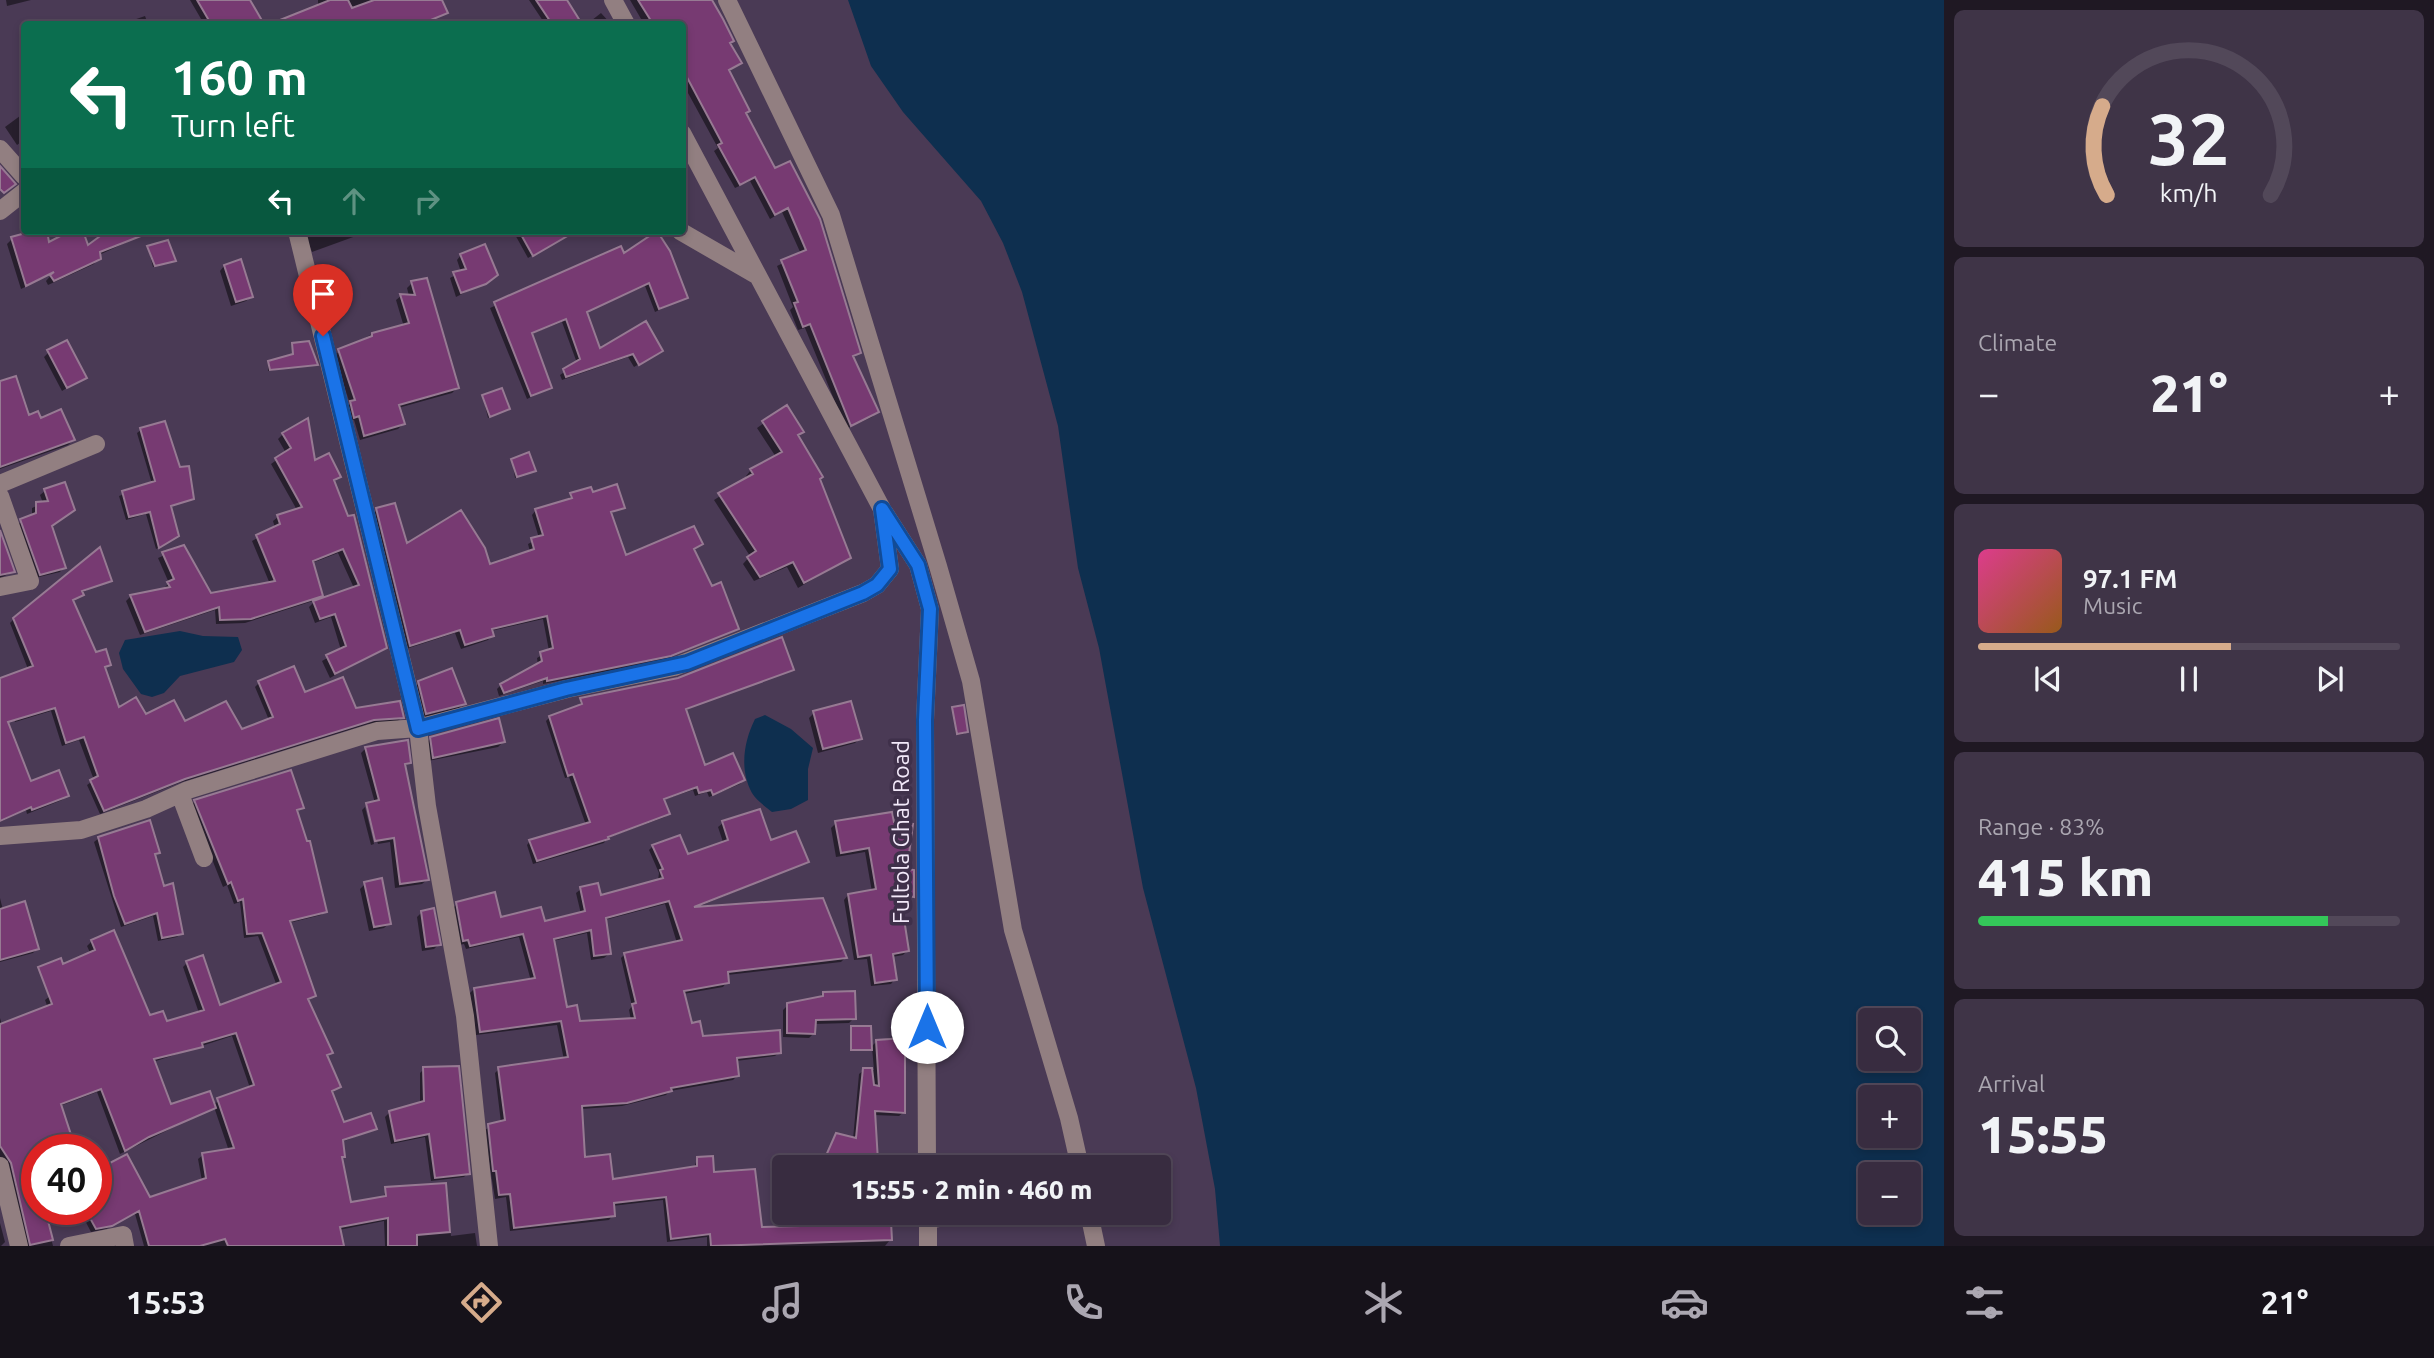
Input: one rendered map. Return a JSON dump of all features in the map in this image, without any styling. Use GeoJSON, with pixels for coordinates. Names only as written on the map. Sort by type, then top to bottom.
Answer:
{"type":"FeatureCollection","features":[{"type":"Feature","properties":{"kind":"street"},"geometry":{"type":"LineString","coordinates":[[613,0],[624,21]]}},
{"type":"Feature","properties":{"kind":"street"},"geometry":{"type":"LineString","coordinates":[[727,0],[831,215],[939,566],[971,681],[1013,930],[1069,1118],[1077,1155]]}},
{"type":"Feature","properties":{"kind":"street","name":"Fultola Ghat Road"},"geometry":{"type":"LineString","coordinates":[[686,141],[882,509],[918,565],[930,609],[925,720],[928,1155]]}},
{"type":"Feature","properties":{"kind":"street"},"geometry":{"type":"LineString","coordinates":[[0,149],[21,173]]}},
{"type":"Feature","properties":{"kind":"street"},"geometry":{"type":"LineString","coordinates":[[0,211],[21,194]]}},
{"type":"Feature","properties":{"kind":"street"},"geometry":{"type":"LineString","coordinates":[[686,234],[758,276]]}},
{"type":"Feature","properties":{"kind":"street"},"geometry":{"type":"LineString","coordinates":[[298,235],[418,729],[427,806],[465,1016],[489,1246]]}},
{"type":"Feature","properties":{"kind":"street"},"geometry":{"type":"LineString","coordinates":[[0,484],[96,444]]}},
{"type":"Feature","properties":{"kind":"street"},"geometry":{"type":"LineString","coordinates":[[0,496],[30,581],[0,587]]}},
{"type":"Feature","properties":{"kind":"street"},"geometry":{"type":"LineString","coordinates":[[0,836],[81,830],[180,794],[377,731],[418,729],[566,689],[687,663],[877,585],[890,569],[882,509]]}},
{"type":"Feature","properties":{"kind":"street"},"geometry":{"type":"LineString","coordinates":[[180,794],[204,858]]}},
{"type":"Feature","properties":{"kind":"street"},"geometry":{"type":"LineString","coordinates":[[0,1166],[19,1246]]}},
{"type":"Feature","properties":{"kind":"street"},"geometry":{"type":"LineString","coordinates":[[928,1225],[928,1246]]}},
{"type":"Feature","properties":{"kind":"street"},"geometry":{"type":"LineString","coordinates":[[1092,1225],[1096,1246]]}},
{"type":"Feature","properties":{"kind":"street"},"geometry":{"type":"LineString","coordinates":[[69,1246],[123,1235],[125,1246]]}},
{"type":"Feature","properties":{"kind":"water"},"geometry":{"type":"Polygon","coordinates":[[[848,0],[1944,0],[1944,1246],[1220,1246],[1215,1189],[1196,1088],[1143,888],[1099,648],[1078,568],[1058,426],[1022,292],[1003,243],[981,201],[903,112],[871,66],[848,0]]]}},
{"type":"Feature","properties":{"kind":"water"},"geometry":{"type":"Polygon","coordinates":[[[180,631],[203,636],[238,637],[242,650],[234,662],[180,676],[164,693],[152,697],[141,694],[123,669],[119,653],[125,640],[180,631]]]}},
{"type":"Feature","properties":{"kind":"water"},"geometry":{"type":"Polygon","coordinates":[[[765,715],[791,729],[813,748],[808,769],[808,800],[791,809],[772,812],[752,793],[745,774],[744,755],[748,736],[755,719],[765,715]]]}},
{"type":"Feature","properties":{"kind":"building"},"geometry":{"type":"Polygon","coordinates":[[[197,0],[250,0],[262,21],[209,21],[197,0]]]}},
{"type":"Feature","properties":{"kind":"building"},"geometry":{"type":"Polygon","coordinates":[[[330,0],[348,0],[352,8],[374,0],[442,0],[448,13],[428,21],[278,21],[330,0]]]}},
{"type":"Feature","properties":{"kind":"building"},"geometry":{"type":"Polygon","coordinates":[[[536,0],[567,0],[580,21],[550,21],[536,0]]]}},
{"type":"Feature","properties":{"kind":"building"},"geometry":{"type":"Polygon","coordinates":[[[638,0],[712,0],[734,41],[730,43],[742,63],[729,70],[750,111],[746,113],[775,168],[790,161],[820,219],[861,353],[853,356],[879,412],[851,426],[810,324],[803,327],[794,303],[798,302],[781,260],[806,250],[788,208],[775,215],[755,177],[740,185],[718,145],[722,143],[686,76],[686,21],[651,21],[638,0]]]}},
{"type":"Feature","properties":{"kind":"building"},"geometry":{"type":"Polygon","coordinates":[[[0,166],[16,184],[4,193],[0,189],[0,166]]]}},
{"type":"Feature","properties":{"kind":"building"},"geometry":{"type":"Polygon","coordinates":[[[21,234],[48,235],[49,242],[62,235],[84,235],[88,245],[102,235],[143,235],[100,252],[101,259],[54,281],[50,275],[54,272],[26,286],[11,237],[21,234]]]}},
{"type":"Feature","properties":{"kind":"building"},"geometry":{"type":"Polygon","coordinates":[[[521,235],[569,235],[533,256],[521,235]]]}},
{"type":"Feature","properties":{"kind":"building"},"geometry":{"type":"Polygon","coordinates":[[[651,235],[660,235],[670,251],[688,298],[659,309],[649,283],[587,312],[600,348],[646,321],[663,351],[639,365],[633,354],[566,377],[563,369],[580,359],[566,319],[532,333],[552,388],[531,396],[494,302],[621,246],[624,253],[651,235]]]}},
{"type":"Feature","properties":{"kind":"building"},"geometry":{"type":"Polygon","coordinates":[[[168,240],[176,261],[155,266],[147,246],[168,240]]]}},
{"type":"Feature","properties":{"kind":"building"},"geometry":{"type":"Polygon","coordinates":[[[485,244],[498,275],[486,284],[461,293],[453,272],[466,269],[460,254],[485,244]]]}},
{"type":"Feature","properties":{"kind":"building"},"geometry":{"type":"Polygon","coordinates":[[[241,259],[253,297],[236,302],[224,265],[241,259]]]}},
{"type":"Feature","properties":{"kind":"building"},"geometry":{"type":"Polygon","coordinates":[[[427,278],[459,388],[399,405],[405,424],[364,436],[359,416],[354,418],[350,401],[355,400],[338,349],[372,336],[372,333],[409,323],[400,294],[415,295],[411,281],[427,278]]]}},
{"type":"Feature","properties":{"kind":"building"},"geometry":{"type":"Polygon","coordinates":[[[67,340],[87,378],[67,388],[47,350],[67,340]]]}},
{"type":"Feature","properties":{"kind":"building"},"geometry":{"type":"Polygon","coordinates":[[[309,341],[318,365],[270,370],[268,361],[293,354],[292,343],[309,341]]]}},
{"type":"Feature","properties":{"kind":"building"},"geometry":{"type":"Polygon","coordinates":[[[16,376],[29,415],[38,411],[41,418],[61,409],[75,440],[0,467],[0,381],[16,376]]]}},
{"type":"Feature","properties":{"kind":"building"},"geometry":{"type":"Polygon","coordinates":[[[502,388],[510,409],[490,417],[482,395],[502,388]]]}},
{"type":"Feature","properties":{"kind":"building"},"geometry":{"type":"Polygon","coordinates":[[[787,405],[804,432],[798,435],[823,477],[820,479],[851,558],[804,583],[793,562],[760,577],[747,557],[756,551],[718,493],[753,474],[750,469],[782,452],[762,421],[787,405]]]}},
{"type":"Feature","properties":{"kind":"building"},"geometry":{"type":"Polygon","coordinates":[[[308,418],[315,460],[329,453],[341,477],[334,480],[348,516],[354,515],[387,648],[335,674],[326,655],[346,646],[335,614],[320,619],[313,601],[359,585],[343,549],[313,561],[323,596],[251,619],[220,620],[219,607],[145,632],[130,595],[170,587],[167,582],[174,579],[162,552],[184,545],[211,593],[275,581],[256,535],[280,524],[277,515],[302,507],[275,458],[291,448],[282,433],[308,418]]]}},
{"type":"Feature","properties":{"kind":"building"},"geometry":{"type":"Polygon","coordinates":[[[165,421],[180,467],[189,466],[194,499],[171,506],[179,536],[159,548],[150,512],[129,517],[122,491],[155,481],[140,428],[165,421]]]}},
{"type":"Feature","properties":{"kind":"building"},"geometry":{"type":"Polygon","coordinates":[[[529,452],[536,471],[517,477],[511,459],[529,452]]]}},
{"type":"Feature","properties":{"kind":"building"},"geometry":{"type":"Polygon","coordinates":[[[65,482],[75,510],[52,526],[66,568],[40,575],[20,519],[36,513],[36,502],[48,501],[44,489],[65,482]]]}},
{"type":"Feature","properties":{"kind":"building"},"geometry":{"type":"Polygon","coordinates":[[[617,484],[625,508],[611,512],[626,555],[694,526],[703,544],[694,549],[712,586],[721,582],[739,629],[671,656],[547,681],[547,678],[504,693],[500,684],[542,661],[540,652],[553,648],[547,616],[492,629],[494,636],[465,645],[460,630],[410,646],[376,508],[395,503],[407,543],[461,510],[485,548],[490,564],[534,549],[531,538],[543,535],[535,509],[572,498],[570,493],[591,487],[593,492],[617,484]]]}},
{"type":"Feature","properties":{"kind":"building"},"geometry":{"type":"Polygon","coordinates":[[[0,530],[15,572],[0,575],[0,530]]]}},
{"type":"Feature","properties":{"kind":"building"},"geometry":{"type":"Polygon","coordinates":[[[100,547],[112,581],[82,591],[84,595],[73,600],[96,652],[106,649],[111,665],[105,667],[119,707],[136,697],[146,714],[174,700],[185,721],[226,701],[242,729],[273,717],[258,681],[294,666],[305,692],[343,677],[356,708],[400,701],[404,718],[374,720],[185,779],[104,811],[90,780],[98,776],[84,737],[66,743],[55,708],[8,722],[31,781],[59,770],[69,796],[32,810],[31,807],[0,821],[0,678],[33,666],[13,618],[100,547]]]}},
{"type":"Feature","properties":{"kind":"building"},"geometry":{"type":"Polygon","coordinates":[[[782,637],[794,670],[686,709],[705,765],[733,753],[745,780],[713,795],[711,790],[699,793],[697,787],[664,799],[670,814],[608,837],[609,839],[537,861],[529,840],[590,822],[573,774],[568,776],[549,716],[582,704],[580,698],[678,678],[782,637]]]}},
{"type":"Feature","properties":{"kind":"building"},"geometry":{"type":"Polygon","coordinates":[[[452,668],[466,704],[426,714],[418,681],[452,668]]]}},
{"type":"Feature","properties":{"kind":"building"},"geometry":{"type":"Polygon","coordinates":[[[851,701],[862,739],[823,749],[813,711],[851,701]]]}},
{"type":"Feature","properties":{"kind":"building"},"geometry":{"type":"Polygon","coordinates":[[[964,705],[968,732],[957,734],[952,707],[964,705]]]}},
{"type":"Feature","properties":{"kind":"building"},"geometry":{"type":"Polygon","coordinates":[[[499,718],[505,742],[433,758],[430,737],[499,718]]]}},
{"type":"Feature","properties":{"kind":"building"},"geometry":{"type":"Polygon","coordinates":[[[408,740],[411,763],[405,764],[429,880],[400,884],[394,838],[375,841],[366,803],[379,800],[365,747],[408,740]]]}},
{"type":"Feature","properties":{"kind":"building"},"geometry":{"type":"Polygon","coordinates":[[[291,770],[304,808],[297,810],[307,841],[310,841],[327,912],[290,921],[316,996],[308,999],[333,1053],[327,1055],[341,1087],[332,1091],[344,1122],[371,1113],[377,1129],[343,1140],[345,1157],[342,1157],[351,1202],[386,1196],[385,1187],[446,1183],[450,1232],[417,1235],[417,1246],[388,1246],[388,1218],[340,1227],[344,1246],[228,1246],[225,1239],[200,1246],[149,1246],[139,1211],[112,1226],[96,1229],[94,1225],[112,1225],[112,1162],[127,1154],[150,1197],[206,1178],[202,1153],[234,1148],[217,1098],[254,1085],[236,1033],[202,1043],[203,1047],[154,1059],[171,1104],[210,1091],[216,1108],[149,1137],[125,1151],[101,1089],[61,1104],[71,1134],[21,1134],[21,1206],[11,1163],[0,1146],[0,1024],[52,1004],[38,967],[61,958],[63,964],[95,950],[91,940],[114,930],[150,1015],[163,1011],[167,1021],[204,1010],[186,961],[203,955],[220,1005],[281,982],[262,933],[247,934],[243,899],[238,901],[231,882],[228,884],[194,800],[291,770]]]}},
{"type":"Feature","properties":{"kind":"building"},"geometry":{"type":"Polygon","coordinates":[[[760,809],[771,840],[796,831],[809,862],[694,907],[823,898],[847,958],[728,972],[729,983],[684,991],[692,1023],[700,1021],[703,1036],[780,1030],[781,1053],[737,1058],[739,1076],[671,1088],[672,1091],[627,1103],[582,1106],[585,1157],[610,1154],[613,1179],[697,1166],[697,1157],[713,1156],[714,1172],[755,1169],[762,1227],[891,1225],[892,1240],[711,1246],[710,1234],[671,1239],[666,1197],[614,1203],[615,1216],[514,1228],[510,1194],[499,1195],[496,1171],[493,1171],[488,1124],[505,1120],[498,1067],[568,1057],[561,1021],[480,1032],[474,988],[535,978],[523,934],[470,946],[468,940],[463,941],[456,902],[495,892],[501,917],[541,907],[545,921],[585,911],[580,887],[598,883],[601,895],[663,878],[660,870],[663,869],[652,845],[680,835],[688,854],[728,840],[722,821],[760,809]],[[669,901],[606,918],[611,954],[594,956],[591,930],[554,939],[567,1007],[577,1005],[580,1021],[635,1018],[632,1004],[636,1003],[624,953],[682,940],[669,901]]]}},
{"type":"Feature","properties":{"kind":"building"},"geometry":{"type":"Polygon","coordinates":[[[892,812],[894,822],[913,824],[907,869],[914,870],[914,897],[904,895],[906,906],[902,906],[909,951],[893,954],[897,980],[875,983],[871,955],[858,957],[848,894],[876,889],[869,848],[841,853],[835,821],[892,812]]]}},
{"type":"Feature","properties":{"kind":"building"},"geometry":{"type":"Polygon","coordinates":[[[150,820],[160,853],[155,854],[164,886],[173,883],[183,934],[162,938],[157,913],[125,924],[114,896],[98,837],[150,820]]]}},
{"type":"Feature","properties":{"kind":"building"},"geometry":{"type":"Polygon","coordinates":[[[382,878],[391,924],[374,927],[364,882],[382,878]]]}},
{"type":"Feature","properties":{"kind":"building"},"geometry":{"type":"Polygon","coordinates":[[[25,901],[39,949],[0,960],[0,909],[25,901]]]}},
{"type":"Feature","properties":{"kind":"building"},"geometry":{"type":"Polygon","coordinates":[[[434,908],[441,945],[426,947],[421,911],[434,908]]]}},
{"type":"Feature","properties":{"kind":"building"},"geometry":{"type":"Polygon","coordinates":[[[855,991],[856,1019],[816,1020],[815,1034],[787,1033],[787,1003],[823,996],[823,992],[855,991]]]}},
{"type":"Feature","properties":{"kind":"building"},"geometry":{"type":"Polygon","coordinates":[[[851,1026],[871,1026],[872,1050],[851,1050],[851,1026]]]}},
{"type":"Feature","properties":{"kind":"building"},"geometry":{"type":"Polygon","coordinates":[[[905,1038],[905,1113],[875,1111],[878,1155],[826,1155],[836,1133],[856,1138],[863,1068],[872,1068],[874,1085],[879,1086],[876,1040],[905,1038]]]}},
{"type":"Feature","properties":{"kind":"building"},"geometry":{"type":"Polygon","coordinates":[[[459,1066],[470,1174],[435,1178],[429,1134],[395,1141],[389,1111],[424,1101],[423,1067],[459,1066]]]}},
{"type":"Feature","properties":{"kind":"building"},"geometry":{"type":"Polygon","coordinates":[[[25,1225],[49,1225],[53,1240],[30,1245],[25,1225]]]}},
{"type":"Feature","properties":{"kind":"route"},"geometry":{"type":"LineString","coordinates":[[323,336],[418,729],[566,689],[674,667],[863,593],[877,585],[890,569],[882,509],[918,565],[930,609],[925,720],[927,1027]]}}]}
